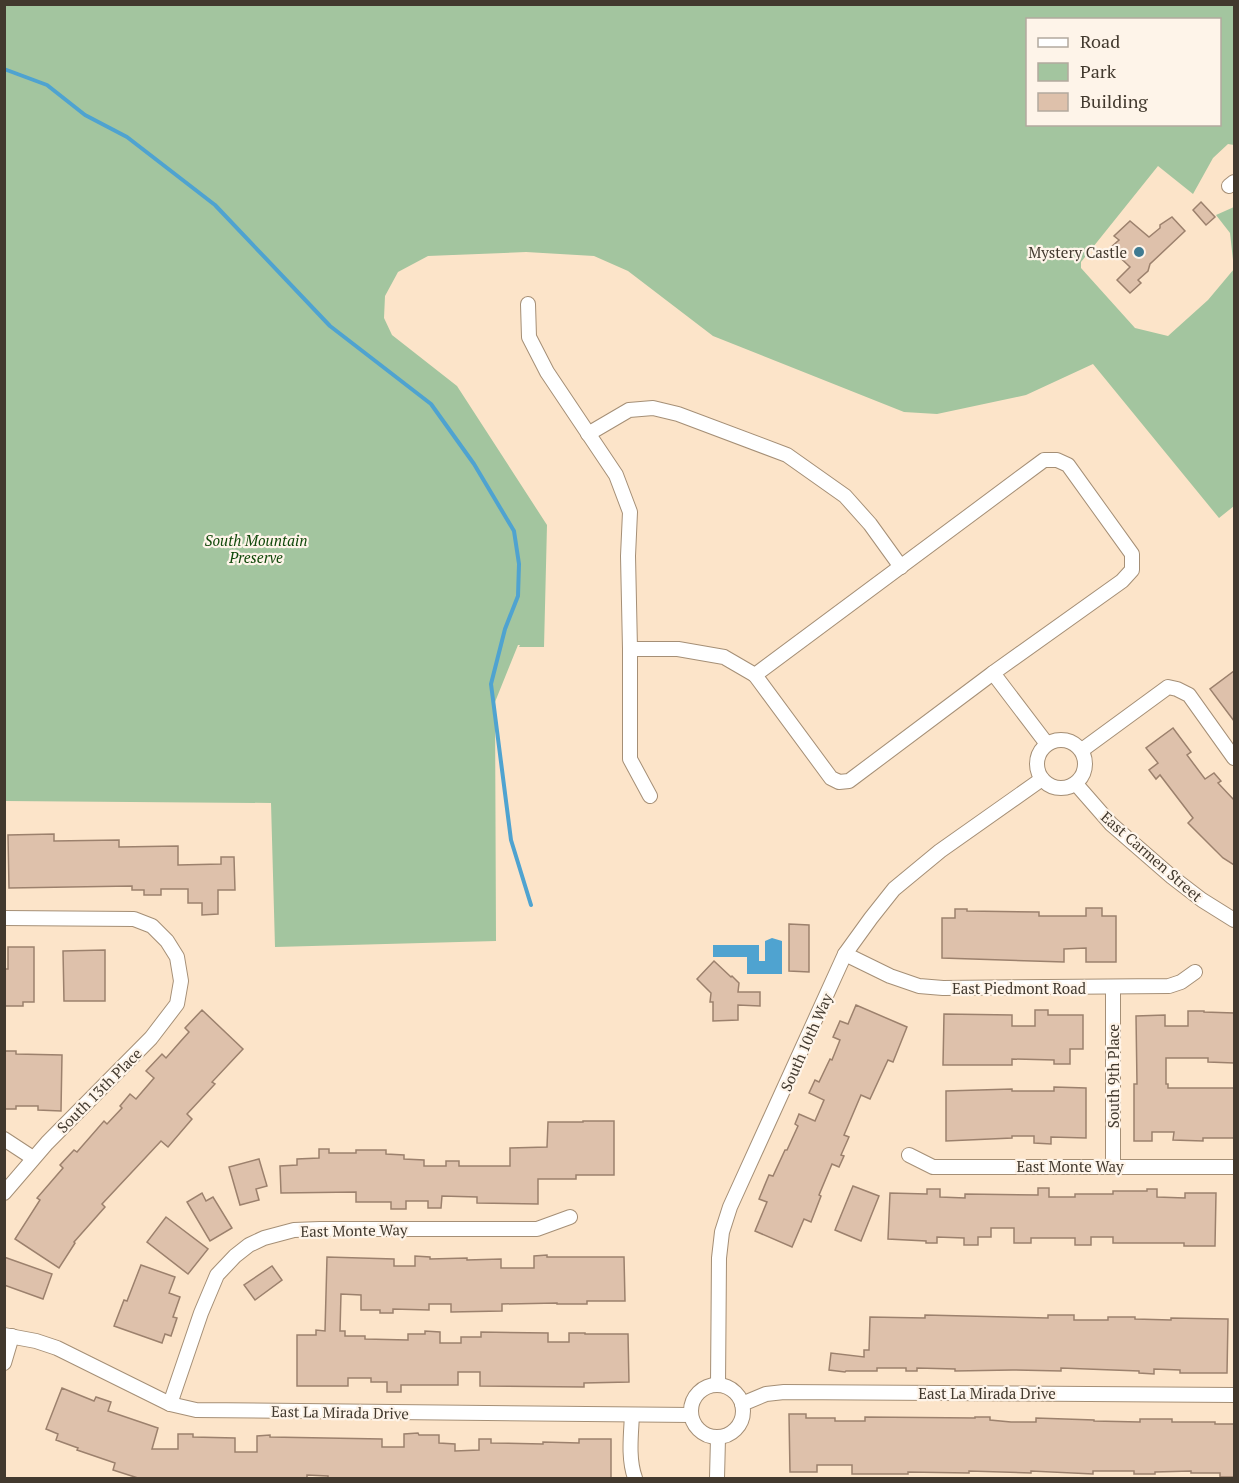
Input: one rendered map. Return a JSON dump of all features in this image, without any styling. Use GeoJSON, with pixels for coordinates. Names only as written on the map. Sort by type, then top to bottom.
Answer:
{"type":"FeatureCollection","features":[{"type":"Feature","properties":{"kind":"street"},"geometry":{"type":"LineString","coordinates":[[528,304],[529,337],[547,372],[615,475],[630,512],[628,556],[630,759],[650,796]]}},
{"type":"Feature","properties":{"kind":"street"},"geometry":{"type":"LineString","coordinates":[[588,434],[629,410],[653,408],[678,414],[787,455],[845,496],[870,524],[902,567]]}},
{"type":"Feature","properties":{"kind":"street"},"geometry":{"type":"LineString","coordinates":[[630,649],[678,649],[724,657],[755,675],[831,778],[839,782],[849,781],[993,673],[1122,582],[1132,570],[1132,554],[1068,465],[1057,460],[1044,460],[755,675]]}},
{"type":"Feature","properties":{"kind":"street"},"geometry":{"type":"LineString","coordinates":[[993,673],[1047,744]]}},
{"type":"Feature","properties":{"kind":"street"},"geometry":{"type":"LineString","coordinates":[[1082,750],[1168,687],[1188,695],[1234,758]]}},
{"type":"Feature","properties":{"kind":"street"},"geometry":{"type":"LineString","coordinates":[[1062,739],[1076,744],[1082,750],[1085,757],[1085,772],[1076,784],[1062,789],[1054,788],[1042,779],[1038,772],[1038,757],[1047,744],[1062,739]]}},
{"type":"Feature","properties":{"kind":"street","name":"South 10th Way"},"geometry":{"type":"LineString","coordinates":[[718,1385],[718,1258],[722,1232],[730,1207],[845,954],[894,889],[940,851],[1042,779]]}},
{"type":"Feature","properties":{"kind":"street","name":"East Carmen Street"},"geometry":{"type":"LineString","coordinates":[[1076,784],[1111,824],[1172,877],[1202,900],[1234,920]]}},
{"type":"Feature","properties":{"kind":"street","name":"South 13th Place"},"geometry":{"type":"LineString","coordinates":[[4,918],[134,919],[152,926],[167,940],[177,957],[181,981],[177,1004],[151,1038],[33,1158],[4,1193]]}},
{"type":"Feature","properties":{"kind":"street","name":"East Piedmont Road"},"geometry":{"type":"LineString","coordinates":[[845,954],[890,976],[919,986],[944,988],[1169,986],[1181,982],[1195,972]]}},
{"type":"Feature","properties":{"kind":"street","name":"South 9th Place"},"geometry":{"type":"LineString","coordinates":[[1113,987],[1113,1166]]}},
{"type":"Feature","properties":{"kind":"street"},"geometry":{"type":"LineString","coordinates":[[4,1139],[33,1158]]}},
{"type":"Feature","properties":{"kind":"street","name":"East Monte Way"},"geometry":{"type":"LineString","coordinates":[[909,1155],[933,1167],[1234,1167]]}},
{"type":"Feature","properties":{"kind":"street","name":"East Monte Way"},"geometry":{"type":"LineString","coordinates":[[170,1404],[201,1313],[217,1275],[249,1245],[264,1238],[294,1230],[537,1229],[570,1217]]}},
{"type":"Feature","properties":{"kind":"street"},"geometry":{"type":"LineString","coordinates":[[4,1363],[8,1336]]}},
{"type":"Feature","properties":{"kind":"street","name":"East La Mirada Drive"},"geometry":{"type":"LineString","coordinates":[[8,1336],[36,1341],[57,1348],[170,1404],[196,1410],[691,1415]]}},
{"type":"Feature","properties":{"kind":"street"},"geometry":{"type":"LineString","coordinates":[[718,1385],[730,1389],[742,1404],[742,1420],[738,1427],[733,1433],[718,1438],[703,1434],[697,1429],[691,1415],[693,1400],[697,1394],[703,1389],[718,1385]]}},
{"type":"Feature","properties":{"kind":"street","name":"East La Mirada Drive"},"geometry":{"type":"LineString","coordinates":[[742,1404],[766,1394],[784,1392],[1234,1395]]}},
{"type":"Feature","properties":{"kind":"street"},"geometry":{"type":"LineString","coordinates":[[632,1415],[631,1452],[635,1479]]}},
{"type":"Feature","properties":{"kind":"street"},"geometry":{"type":"LineString","coordinates":[[717,1479],[718,1438]]}},
{"type":"Feature","properties":{"kind":"green space","name":"South Mountain Preserve"},"geometry":{"type":"Polygon","coordinates":[[[5,4],[1234,5],[1234,145],[1228,144],[1213,158],[1193,194],[1158,166],[1081,262],[1081,268],[1135,328],[1168,336],[1208,300],[1234,269],[1234,506],[1219,518],[1093,364],[1026,395],[937,414],[904,412],[713,336],[628,271],[594,256],[526,252],[428,256],[398,272],[385,296],[384,318],[392,335],[457,386],[547,525],[544,647],[519,647],[518,645],[495,702],[496,941],[275,947],[271,803],[5,801],[5,4]]]}},
{"type":"Feature","properties":{"kind":"green space"},"geometry":{"type":"Polygon","coordinates":[[[1234,207],[1234,269],[1230,233],[1216,215],[1234,207]]]}},
{"type":"Feature","properties":{"kind":"water"},"geometry":{"type":"Polygon","coordinates":[[[772,938],[782,941],[782,974],[747,974],[747,957],[713,957],[713,945],[759,945],[759,961],[765,961],[765,941],[772,938]]]}},
{"type":"Feature","properties":{"kind":"building"},"geometry":{"type":"Polygon","coordinates":[[[1201,202],[1215,217],[1206,225],[1193,210],[1201,202]]]}},
{"type":"Feature","properties":{"kind":"building","name":"Mystery Castle"},"geometry":{"type":"Polygon","coordinates":[[[1172,217],[1185,231],[1150,264],[1148,271],[1138,280],[1141,283],[1130,293],[1117,280],[1130,267],[1110,248],[1119,240],[1114,236],[1130,221],[1149,237],[1160,228],[1160,225],[1172,217]]]}},
{"type":"Feature","properties":{"kind":"building"},"geometry":{"type":"Polygon","coordinates":[[[1234,671],[1234,721],[1210,689],[1234,671]]]}},
{"type":"Feature","properties":{"kind":"building"},"geometry":{"type":"Polygon","coordinates":[[[1173,728],[1191,752],[1187,755],[1205,779],[1214,773],[1221,781],[1218,783],[1234,800],[1234,865],[1223,858],[1188,823],[1193,818],[1160,775],[1156,779],[1149,770],[1158,763],[1146,748],[1173,728]]]}},
{"type":"Feature","properties":{"kind":"building"},"geometry":{"type":"Polygon","coordinates":[[[54,834],[54,841],[119,840],[119,847],[178,846],[178,865],[221,864],[221,857],[234,857],[235,890],[218,890],[218,914],[202,915],[202,903],[188,903],[188,889],[161,889],[161,895],[144,895],[144,890],[132,890],[132,886],[9,888],[8,835],[54,834]]]}},
{"type":"Feature","properties":{"kind":"building"},"geometry":{"type":"Polygon","coordinates":[[[1086,908],[1102,908],[1102,916],[1116,916],[1116,962],[1086,962],[1086,948],[1064,949],[1064,962],[942,958],[942,918],[955,918],[955,909],[1039,912],[1039,916],[1086,916],[1086,908]]]}},
{"type":"Feature","properties":{"kind":"building"},"geometry":{"type":"Polygon","coordinates":[[[789,924],[809,925],[809,972],[789,971],[789,924]]]}},
{"type":"Feature","properties":{"kind":"building"},"geometry":{"type":"Polygon","coordinates":[[[8,947],[34,947],[34,1002],[23,1002],[23,1006],[4,1006],[4,969],[8,969],[8,947]]]}},
{"type":"Feature","properties":{"kind":"building"},"geometry":{"type":"Polygon","coordinates":[[[105,950],[105,1001],[64,1001],[63,951],[105,950]]]}},
{"type":"Feature","properties":{"kind":"building"},"geometry":{"type":"Polygon","coordinates":[[[714,961],[739,983],[738,992],[760,992],[760,1006],[738,1005],[738,1020],[713,1021],[711,993],[697,979],[714,961]]]}},
{"type":"Feature","properties":{"kind":"building"},"geometry":{"type":"Polygon","coordinates":[[[856,1005],[907,1027],[893,1062],[888,1060],[870,1099],[861,1095],[844,1135],[849,1137],[841,1155],[844,1156],[839,1167],[832,1164],[811,1222],[804,1219],[792,1247],[755,1231],[767,1202],[759,1199],[769,1175],[773,1176],[787,1150],[798,1126],[795,1124],[799,1114],[815,1121],[824,1100],[809,1093],[815,1080],[819,1082],[830,1059],[832,1060],[840,1040],[833,1037],[840,1021],[848,1024],[856,1005]]]}},
{"type":"Feature","properties":{"kind":"building"},"geometry":{"type":"Polygon","coordinates":[[[202,1010],[243,1049],[212,1082],[215,1084],[187,1114],[192,1119],[168,1147],[161,1141],[102,1204],[105,1207],[74,1242],[59,1268],[15,1239],[40,1200],[37,1198],[63,1168],[60,1165],[74,1150],[77,1152],[104,1121],[107,1124],[122,1108],[120,1106],[130,1094],[136,1099],[154,1078],[146,1071],[162,1054],[166,1058],[189,1032],[185,1028],[202,1010]]]}},
{"type":"Feature","properties":{"kind":"building"},"geometry":{"type":"Polygon","coordinates":[[[1035,1010],[1048,1010],[1048,1015],[1083,1015],[1083,1049],[1070,1049],[1070,1064],[1054,1064],[1054,1060],[1012,1059],[1012,1065],[943,1065],[944,1014],[1012,1015],[1012,1026],[1035,1026],[1035,1010]]]}},
{"type":"Feature","properties":{"kind":"building"},"geometry":{"type":"Polygon","coordinates":[[[1188,1011],[1234,1013],[1234,1063],[1208,1062],[1208,1058],[1166,1058],[1166,1084],[1168,1088],[1234,1088],[1234,1138],[1203,1138],[1203,1141],[1173,1140],[1174,1132],[1152,1132],[1152,1141],[1134,1141],[1134,1084],[1137,1084],[1136,1016],[1165,1015],[1165,1026],[1188,1026],[1188,1011]]]}},
{"type":"Feature","properties":{"kind":"building"},"geometry":{"type":"Polygon","coordinates":[[[4,1051],[16,1051],[16,1054],[62,1055],[61,1111],[38,1110],[38,1106],[16,1106],[16,1109],[4,1109],[4,1051]]]}},
{"type":"Feature","properties":{"kind":"building"},"geometry":{"type":"Polygon","coordinates":[[[1054,1087],[1086,1088],[1086,1138],[1051,1137],[1051,1144],[1034,1143],[1034,1136],[946,1141],[946,1091],[1012,1089],[1012,1091],[1054,1091],[1054,1087]]]}},
{"type":"Feature","properties":{"kind":"building"},"geometry":{"type":"Polygon","coordinates":[[[614,1121],[614,1175],[576,1175],[576,1179],[538,1179],[538,1204],[477,1203],[477,1197],[442,1196],[441,1208],[428,1208],[428,1201],[406,1201],[406,1209],[391,1209],[391,1202],[356,1202],[356,1192],[281,1193],[280,1166],[297,1165],[297,1159],[319,1158],[319,1149],[329,1149],[329,1153],[386,1150],[386,1154],[404,1155],[404,1159],[424,1160],[424,1166],[446,1166],[446,1161],[459,1161],[459,1166],[510,1166],[510,1148],[547,1147],[548,1122],[614,1121]]]}},
{"type":"Feature","properties":{"kind":"building"},"geometry":{"type":"Polygon","coordinates":[[[259,1159],[267,1186],[256,1189],[259,1200],[240,1205],[229,1167],[259,1159]]]}},
{"type":"Feature","properties":{"kind":"building"},"geometry":{"type":"Polygon","coordinates":[[[853,1186],[879,1196],[861,1241],[835,1230],[853,1186]]]}},
{"type":"Feature","properties":{"kind":"building"},"geometry":{"type":"Polygon","coordinates":[[[1038,1188],[1049,1188],[1049,1197],[1113,1194],[1113,1191],[1147,1191],[1147,1189],[1157,1189],[1157,1197],[1185,1198],[1185,1193],[1216,1193],[1215,1246],[1184,1246],[1184,1243],[1113,1243],[1113,1237],[1091,1237],[1091,1245],[1075,1245],[1075,1238],[1031,1238],[1031,1243],[1014,1243],[1014,1228],[991,1228],[991,1237],[978,1237],[978,1245],[964,1245],[964,1238],[937,1237],[937,1243],[888,1239],[890,1193],[927,1194],[927,1189],[940,1189],[940,1197],[965,1198],[965,1194],[1038,1195],[1038,1188]]]}},
{"type":"Feature","properties":{"kind":"building"},"geometry":{"type":"Polygon","coordinates":[[[202,1193],[206,1201],[213,1197],[232,1228],[210,1241],[187,1202],[202,1193]]]}},
{"type":"Feature","properties":{"kind":"building"},"geometry":{"type":"Polygon","coordinates":[[[166,1217],[208,1249],[188,1274],[147,1242],[166,1217]]]}},
{"type":"Feature","properties":{"kind":"building"},"geometry":{"type":"Polygon","coordinates":[[[547,1255],[547,1257],[624,1257],[625,1301],[587,1301],[587,1304],[502,1304],[502,1311],[451,1312],[451,1304],[429,1304],[429,1310],[393,1309],[393,1313],[380,1313],[380,1310],[361,1310],[361,1295],[341,1294],[340,1331],[345,1331],[345,1336],[365,1336],[365,1339],[408,1340],[408,1334],[425,1334],[425,1331],[440,1332],[440,1343],[461,1343],[461,1337],[481,1337],[481,1332],[548,1333],[548,1342],[569,1342],[569,1333],[628,1334],[629,1382],[584,1383],[584,1387],[480,1386],[480,1372],[458,1372],[458,1385],[401,1385],[401,1392],[387,1392],[387,1382],[371,1382],[371,1378],[348,1378],[348,1386],[297,1386],[297,1335],[316,1335],[316,1330],[325,1331],[327,1257],[394,1259],[394,1266],[415,1266],[415,1256],[430,1257],[430,1259],[501,1259],[501,1268],[534,1268],[534,1256],[547,1255]]]}},
{"type":"Feature","properties":{"kind":"building"},"geometry":{"type":"Polygon","coordinates":[[[4,1257],[52,1274],[43,1299],[4,1285],[4,1257]]]}},
{"type":"Feature","properties":{"kind":"building"},"geometry":{"type":"Polygon","coordinates":[[[141,1265],[175,1277],[169,1293],[180,1297],[173,1317],[177,1318],[171,1336],[165,1334],[162,1343],[114,1326],[141,1265]]]}},
{"type":"Feature","properties":{"kind":"building"},"geometry":{"type":"Polygon","coordinates":[[[272,1266],[282,1280],[255,1300],[244,1285],[272,1266]]]}},
{"type":"Feature","properties":{"kind":"building"},"geometry":{"type":"Polygon","coordinates":[[[925,1315],[1048,1318],[1048,1315],[1074,1315],[1074,1320],[1108,1320],[1108,1317],[1171,1320],[1171,1318],[1228,1319],[1227,1373],[1180,1373],[1180,1370],[1154,1369],[1154,1374],[1139,1373],[1139,1371],[1061,1368],[1061,1371],[955,1371],[955,1369],[917,1368],[917,1371],[906,1371],[906,1368],[877,1368],[877,1371],[845,1372],[829,1370],[831,1353],[864,1357],[864,1350],[869,1350],[870,1317],[925,1318],[925,1315]]]}},
{"type":"Feature","properties":{"kind":"building"},"geometry":{"type":"Polygon","coordinates":[[[62,1388],[94,1401],[96,1397],[111,1402],[108,1411],[158,1428],[152,1449],[178,1449],[178,1434],[193,1434],[193,1437],[235,1438],[235,1452],[257,1452],[257,1436],[270,1435],[270,1437],[382,1439],[382,1447],[404,1447],[404,1434],[418,1433],[419,1435],[439,1435],[439,1443],[455,1444],[455,1451],[479,1450],[479,1439],[491,1439],[491,1443],[543,1444],[543,1442],[579,1443],[579,1439],[611,1439],[611,1479],[328,1479],[328,1476],[307,1475],[307,1479],[141,1479],[113,1470],[115,1463],[56,1440],[58,1434],[46,1429],[62,1388]]]}},
{"type":"Feature","properties":{"kind":"building"},"geometry":{"type":"Polygon","coordinates":[[[789,1414],[806,1414],[806,1418],[835,1418],[835,1421],[865,1421],[865,1417],[990,1417],[990,1420],[1011,1422],[1036,1422],[1036,1418],[1140,1422],[1140,1419],[1172,1419],[1172,1422],[1234,1424],[1234,1477],[1220,1477],[1220,1473],[1191,1473],[1191,1471],[1155,1472],[1155,1474],[1134,1474],[1134,1471],[1093,1471],[1093,1474],[969,1471],[969,1473],[852,1474],[852,1465],[817,1465],[817,1472],[790,1472],[789,1414]]]}},
{"type":"Feature","properties":{"kind":"waterway"},"geometry":{"type":"LineString","coordinates":[[4,69],[47,85],[85,115],[127,137],[215,205],[330,326],[431,404],[474,464],[514,531],[519,564],[518,596],[505,629],[491,684],[511,840],[531,905]]}},
{"type":"Feature","properties":{"kind":"place","name":"Mystery Castle"},"geometry":{"type":"Point","coordinates":[1139,252]}}]}
